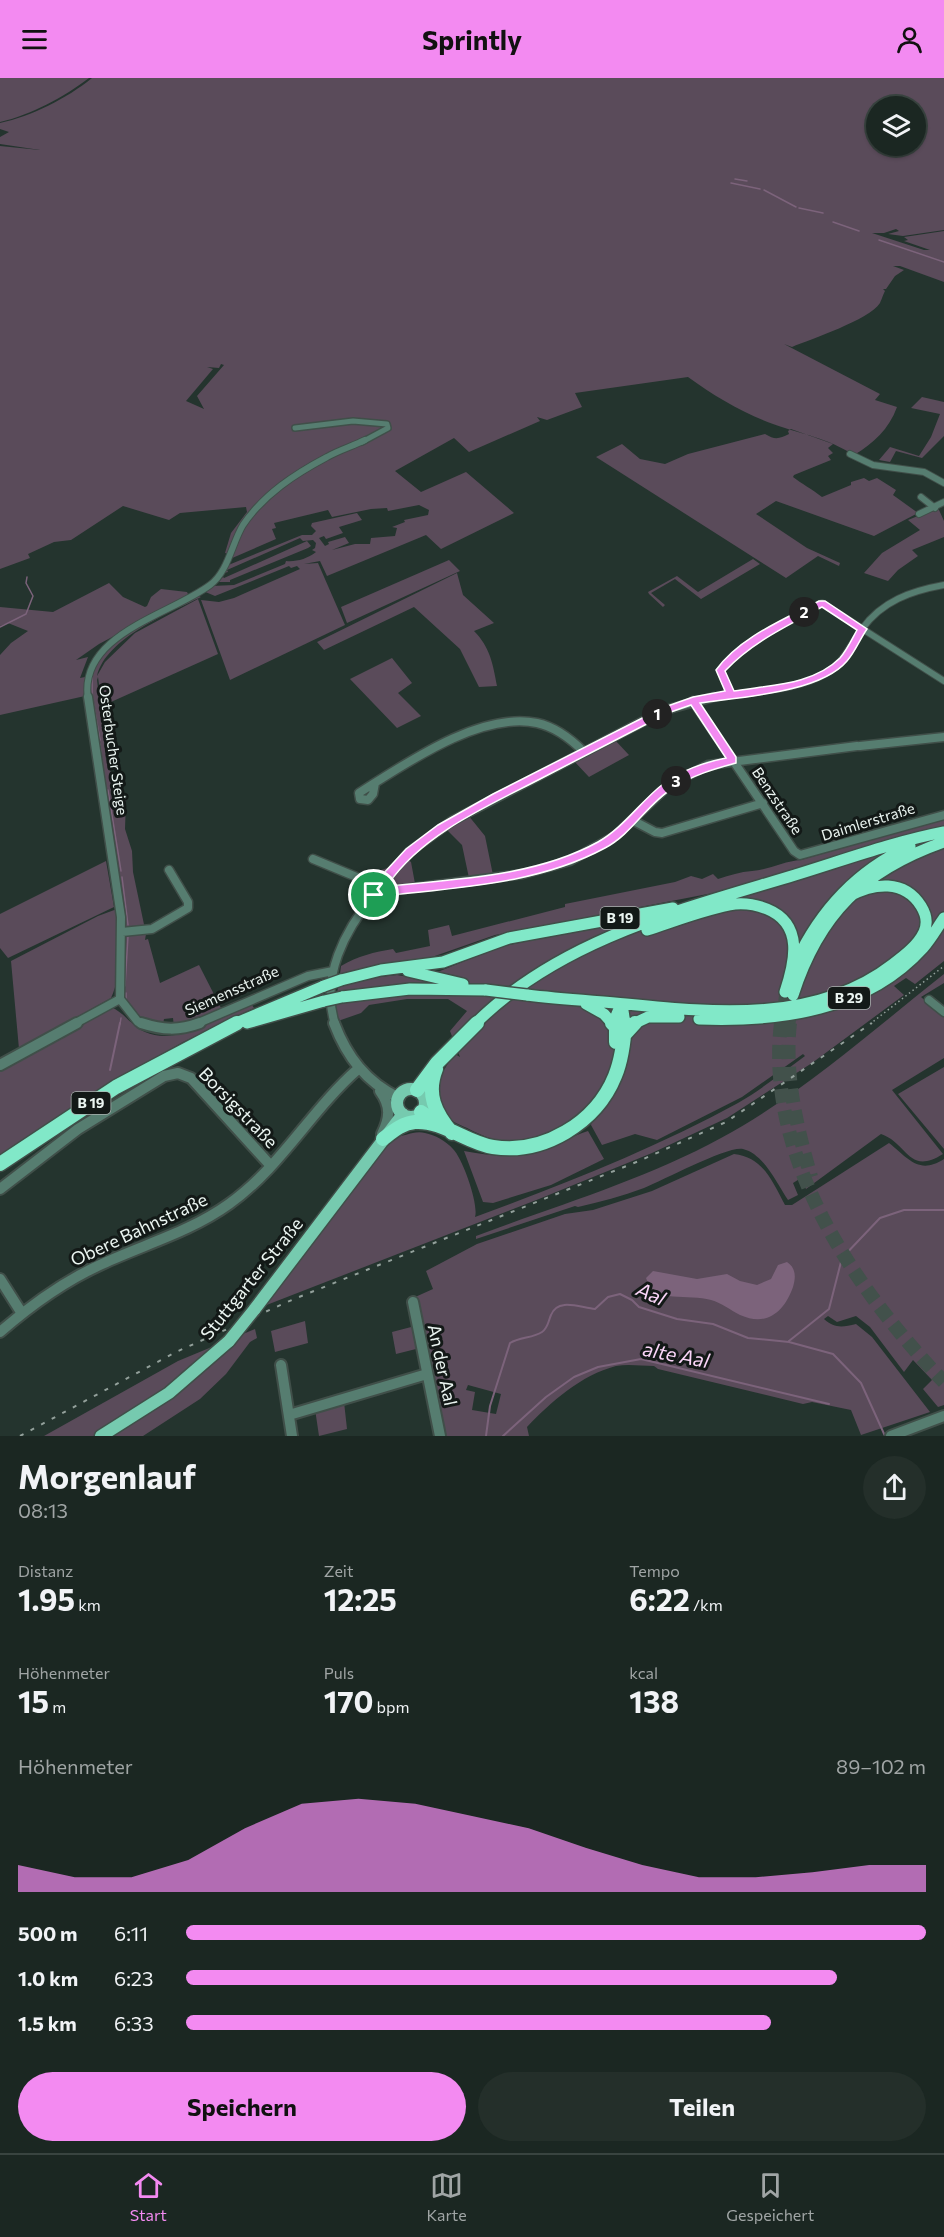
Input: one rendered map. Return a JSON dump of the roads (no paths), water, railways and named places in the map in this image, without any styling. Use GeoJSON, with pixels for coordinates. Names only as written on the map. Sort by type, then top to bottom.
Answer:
{"type":"FeatureCollection","features":[{"type":"Feature","properties":{"kind":"highway","name":"B 19"},"geometry":{"type":"LineString","coordinates":[[0,1164],[88,1105],[183,1048],[264,1008],[324,986],[337,975],[443,962],[509,938],[706,902],[868,852],[944,832]]}},
{"type":"Feature","properties":{"kind":"highway"},"geometry":{"type":"LineString","coordinates":[[790,976],[811,931],[844,889],[879,861],[944,832]]}},
{"type":"Feature","properties":{"kind":"highway"},"geometry":{"type":"LineString","coordinates":[[849,896],[877,872],[894,862],[944,842]]}},
{"type":"Feature","properties":{"kind":"highway","name":"B 19"},"geometry":{"type":"LineString","coordinates":[[417,1090],[444,1056],[484,1013],[529,979],[584,948],[723,907],[746,903],[757,905],[773,911],[787,924],[792,933],[794,951],[789,993],[818,934],[849,896],[870,885],[893,885],[912,894],[926,915],[926,930],[916,944],[891,967],[860,985],[819,1001],[759,1012],[699,1012],[548,998]]}},
{"type":"Feature","properties":{"kind":"highway"},"geometry":{"type":"LineString","coordinates":[[584,948],[706,902]]}},
{"type":"Feature","properties":{"kind":"highway","name":"B 29"},"geometry":{"type":"LineString","coordinates":[[586,1004],[621,1006],[682,1017],[725,1020],[763,1019],[797,1014],[831,1005],[871,988],[899,971],[921,952],[944,918]]}},
{"type":"Feature","properties":{"kind":"highway","name":"B 19"},"geometry":{"type":"LineString","coordinates":[[381,970],[424,974],[482,990]]}},
{"type":"Feature","properties":{"kind":"highway","name":"B 19"},"geometry":{"type":"LineString","coordinates":[[183,1048],[256,1019],[324,1001],[410,988],[482,990],[586,1004],[604,1014],[619,1033]]}},
{"type":"Feature","properties":{"kind":"highway"},"geometry":{"type":"LineString","coordinates":[[383,1139],[411,1123],[425,1124],[483,1145],[504,1149],[537,1145],[558,1137],[583,1122],[604,1094],[614,1065],[621,1006]]}},
{"type":"Feature","properties":{"kind":"highway"},"geometry":{"type":"LineString","coordinates":[[619,1033],[643,1017],[682,1017]]}},
{"type":"Feature","properties":{"kind":"highway","name":"B 19"},"geometry":{"type":"LineString","coordinates":[[444,1056],[433,1077],[431,1096],[439,1117],[452,1133]]}},
{"type":"Feature","properties":{"kind":"highway"},"geometry":{"type":"LineString","coordinates":[[421,1112],[452,1133]]}},
{"type":"Feature","properties":{"kind":"main road"},"geometry":{"type":"LineString","coordinates":[[417,1090],[425,1100],[421,1112],[412,1116],[403,1114],[398,1107],[399,1098],[404,1092],[417,1090]]}},
{"type":"Feature","properties":{"kind":"main road","name":"Stuttgarter Straße"},"geometry":{"type":"LineString","coordinates":[[101,1436],[128,1423],[178,1388],[229,1341],[403,1114]]}},
{"type":"Feature","properties":{"kind":"street","name":"Osterbucher Steige"},"geometry":{"type":"LineString","coordinates":[[120,999],[122,932],[87,691],[90,669],[100,654],[117,637],[212,584],[226,562],[242,526],[271,492],[328,456],[359,444],[388,428],[387,424],[379,422],[352,421],[295,428]]}},
{"type":"Feature","properties":{"kind":"street"},"geometry":{"type":"LineString","coordinates":[[850,454],[873,465],[924,472],[944,483]]}},
{"type":"Feature","properties":{"kind":"street"},"geometry":{"type":"LineString","coordinates":[[921,497],[941,506]]}},
{"type":"Feature","properties":{"kind":"street"},"geometry":{"type":"LineString","coordinates":[[919,514],[941,506]]}},
{"type":"Feature","properties":{"kind":"street"},"geometry":{"type":"LineString","coordinates":[[385,880],[395,865],[430,835],[497,797],[665,710],[693,701],[731,693],[804,683],[823,676],[843,660],[871,617],[888,602],[906,593],[944,585]]}},
{"type":"Feature","properties":{"kind":"street"},"geometry":{"type":"LineString","coordinates":[[731,693],[720,670],[748,644],[822,603],[944,681]]}},
{"type":"Feature","properties":{"kind":"street","name":"Benzstraße"},"geometry":{"type":"LineString","coordinates":[[693,701],[794,851],[800,855]]}},
{"type":"Feature","properties":{"kind":"street"},"geometry":{"type":"LineString","coordinates":[[375,783],[415,758],[459,738],[508,723],[528,722],[563,733],[584,752]]}},
{"type":"Feature","properties":{"kind":"street"},"geometry":{"type":"LineString","coordinates":[[389,891],[390,885],[385,880],[378,879],[371,883],[369,890],[374,895],[382,896],[389,891],[472,882],[550,868],[601,845],[668,786],[708,765],[733,760],[944,737]]}},
{"type":"Feature","properties":{"kind":"street"},"geometry":{"type":"LineString","coordinates":[[632,820],[662,833],[763,803]]}},
{"type":"Feature","properties":{"kind":"street","name":"Daimlerstraße"},"geometry":{"type":"LineString","coordinates":[[800,855],[944,815]]}},
{"type":"Feature","properties":{"kind":"street"},"geometry":{"type":"LineString","coordinates":[[313,859],[371,883]]}},
{"type":"Feature","properties":{"kind":"street"},"geometry":{"type":"LineString","coordinates":[[122,932],[152,929],[188,908],[188,902],[169,870]]}},
{"type":"Feature","properties":{"kind":"street"},"geometry":{"type":"LineString","coordinates":[[372,1153],[387,1124],[390,1113],[387,1100],[358,1069],[336,1029],[332,1013],[337,975],[353,923],[374,895]]}},
{"type":"Feature","properties":{"kind":"street","name":"Siemensstraße"},"geometry":{"type":"LineString","coordinates":[[120,999],[125,1010],[142,1025],[163,1031],[174,1031],[204,1022],[308,974],[337,975]]}},
{"type":"Feature","properties":{"kind":"street"},"geometry":{"type":"LineString","coordinates":[[0,1065],[120,999]]}},
{"type":"Feature","properties":{"kind":"street"},"geometry":{"type":"LineString","coordinates":[[929,1000],[944,1012]]}},
{"type":"Feature","properties":{"kind":"street","name":"Obere Bahnstraße"},"geometry":{"type":"LineString","coordinates":[[0,1332],[21,1312],[89,1270],[177,1234],[211,1216],[243,1193],[271,1166],[342,1083],[358,1069]]}},
{"type":"Feature","properties":{"kind":"street","name":"Borsigstraße"},"geometry":{"type":"LineString","coordinates":[[0,1189],[78,1129],[164,1076],[178,1073],[191,1078],[271,1166]]}},
{"type":"Feature","properties":{"kind":"street"},"geometry":{"type":"LineString","coordinates":[[377,1088],[399,1098]]}},
{"type":"Feature","properties":{"kind":"street"},"geometry":{"type":"LineString","coordinates":[[0,1280],[21,1312]]}},
{"type":"Feature","properties":{"kind":"street","name":"An der Aal"},"geometry":{"type":"LineString","coordinates":[[413,1302],[440,1436]]}},
{"type":"Feature","properties":{"kind":"street"},"geometry":{"type":"LineString","coordinates":[[281,1365],[292,1436]]}},
{"type":"Feature","properties":{"kind":"street"},"geometry":{"type":"LineString","coordinates":[[289,1415],[427,1374]]}},
{"type":"Feature","properties":{"kind":"street"},"geometry":{"type":"LineString","coordinates":[[896,1434],[944,1416]]}},
{"type":"Feature","properties":{"kind":"waterway"},"geometry":{"type":"LineString","coordinates":[[735,179],[747,181]]}},
{"type":"Feature","properties":{"kind":"waterway"},"geometry":{"type":"LineString","coordinates":[[731,183],[760,189]]}},
{"type":"Feature","properties":{"kind":"waterway"},"geometry":{"type":"LineString","coordinates":[[764,190],[796,207]]}},
{"type":"Feature","properties":{"kind":"waterway"},"geometry":{"type":"LineString","coordinates":[[799,208],[823,213]]}},
{"type":"Feature","properties":{"kind":"waterway"},"geometry":{"type":"LineString","coordinates":[[833,222],[859,231]]}},
{"type":"Feature","properties":{"kind":"waterway"},"geometry":{"type":"LineString","coordinates":[[879,240],[944,262]]}},
{"type":"Feature","properties":{"kind":"waterway"},"geometry":{"type":"LineString","coordinates":[[0,627],[26,614],[33,596],[26,583],[27,577]]}},
{"type":"Feature","properties":{"kind":"waterway"},"geometry":{"type":"LineString","coordinates":[[92,676],[92,696],[100,740]]}},
{"type":"Feature","properties":{"kind":"waterway"},"geometry":{"type":"LineString","coordinates":[[100,744],[103,773]]}},
{"type":"Feature","properties":{"kind":"waterway"},"geometry":{"type":"LineString","coordinates":[[108,790],[121,871]]}},
{"type":"Feature","properties":{"kind":"waterway"},"geometry":{"type":"LineString","coordinates":[[122,877],[128,925]]}},
{"type":"Feature","properties":{"kind":"waterway"},"geometry":{"type":"LineString","coordinates":[[125,986],[128,936]]}},
{"type":"Feature","properties":{"kind":"waterway"},"geometry":{"type":"LineString","coordinates":[[126,993],[126,1001]]}},
{"type":"Feature","properties":{"kind":"waterway"},"geometry":{"type":"LineString","coordinates":[[120,1024],[121,1018]]}},
{"type":"Feature","properties":{"kind":"waterway"},"geometry":{"type":"LineString","coordinates":[[110,1070],[120,1023]]}},
{"type":"Feature","properties":{"kind":"waterway"},"geometry":{"type":"LineString","coordinates":[[789,1341],[829,1309],[842,1258],[880,1218],[904,1210],[944,1210]]}},
{"type":"Feature","properties":{"kind":"waterway","name":"Aal"},"geometry":{"type":"LineString","coordinates":[[486,1436],[490,1406],[510,1343],[542,1332],[547,1327],[554,1310],[559,1306],[570,1305],[595,1309],[608,1297],[620,1294],[632,1300],[639,1307],[677,1319],[713,1324],[748,1338],[789,1342],[833,1354],[861,1383],[885,1436]]}},
{"type":"Feature","properties":{"kind":"waterway","name":"alte Aal"},"geometry":{"type":"LineString","coordinates":[[503,1436],[546,1397],[574,1377],[598,1367],[641,1359],[829,1404]]}},
{"type":"Feature","properties":{"kind":"tunnel"},"geometry":{"type":"LineString","coordinates":[[781,1024],[785,992]]}},
{"type":"Feature","properties":{"kind":"tunnel"},"geometry":{"type":"LineString","coordinates":[[790,1024],[792,1006]]}},
{"type":"Feature","properties":{"kind":"tunnel"},"geometry":{"type":"LineString","coordinates":[[781,1023],[780,1074],[787,1123],[802,1172],[823,1219],[849,1263],[879,1306],[944,1382]]}},
{"type":"Feature","properties":{"kind":"tunnel"},"geometry":{"type":"LineString","coordinates":[[790,1023],[790,1081],[811,1177]]}},
{"type":"Feature","properties":{"kind":"railway"},"geometry":{"type":"LineString","coordinates":[[870,1024],[944,966]]}},
{"type":"Feature","properties":{"kind":"railway"},"geometry":{"type":"LineString","coordinates":[[20,1436],[176,1352],[294,1299],[639,1161],[726,1122],[872,1023]]}}]}
